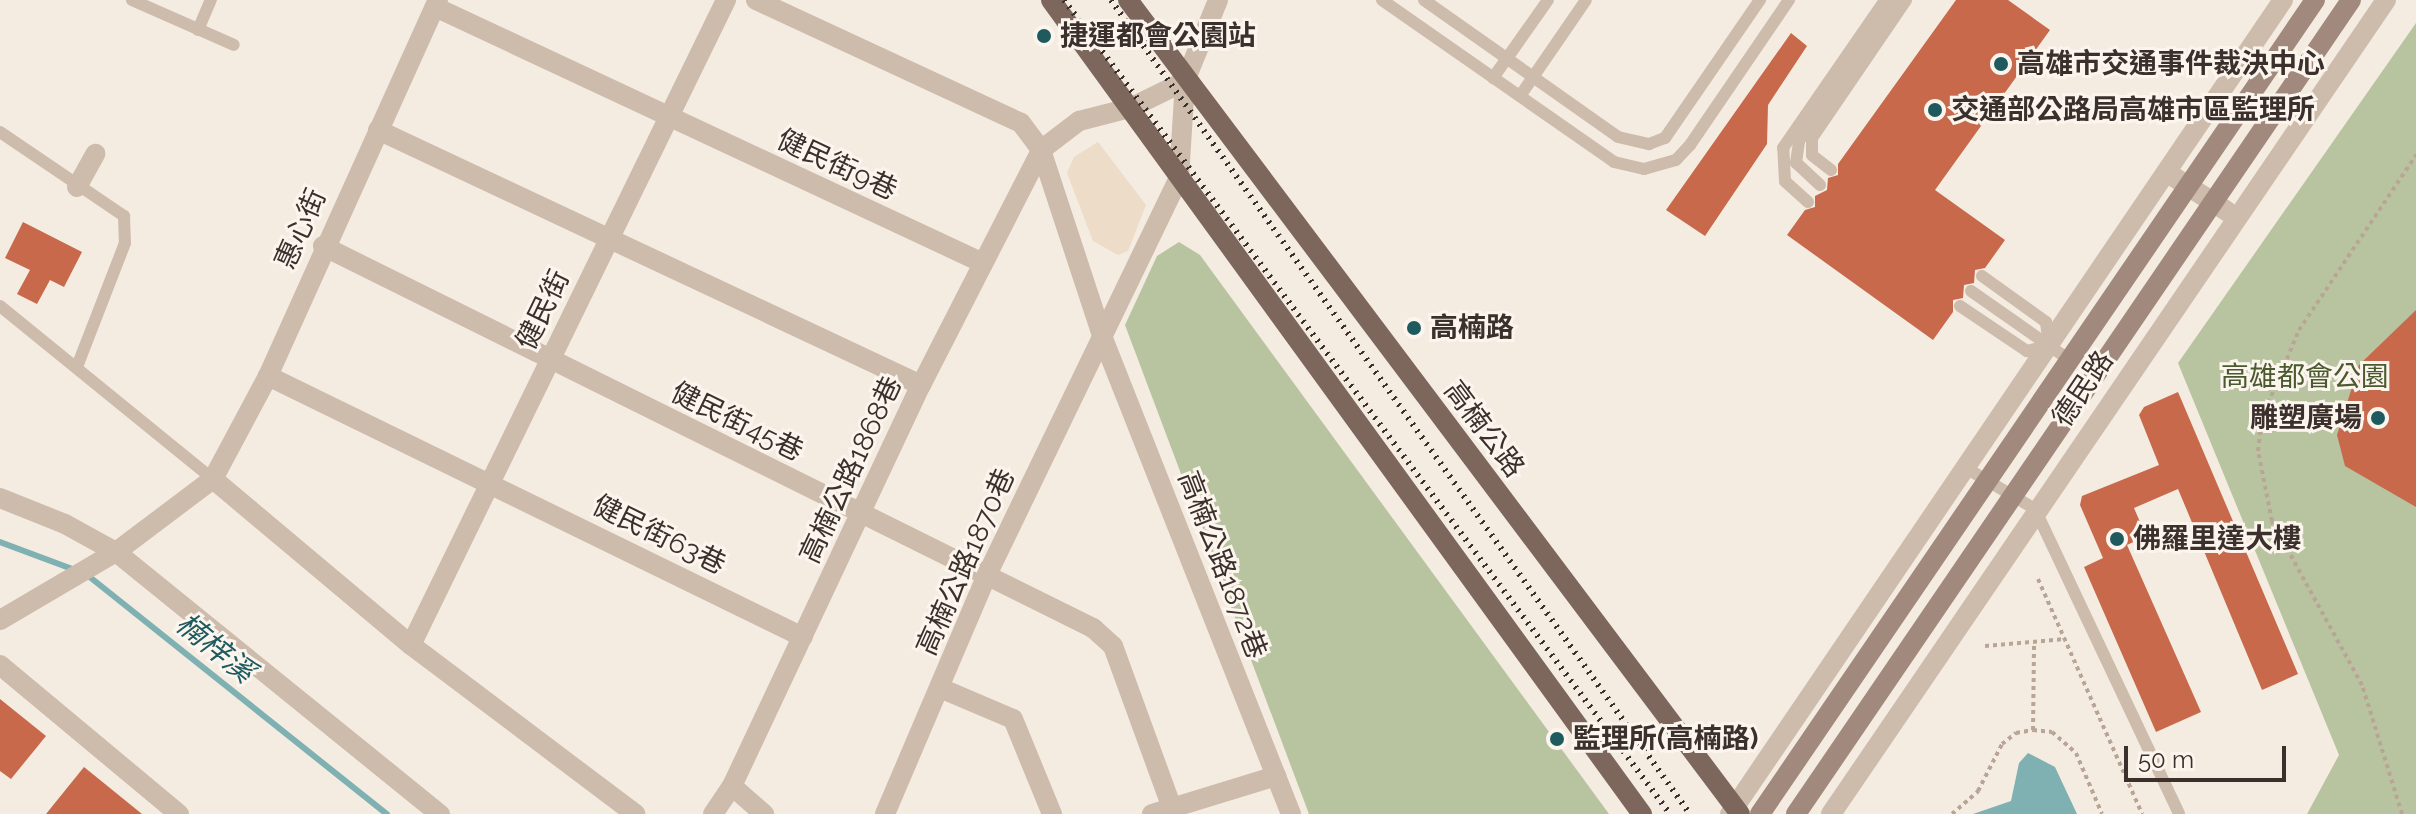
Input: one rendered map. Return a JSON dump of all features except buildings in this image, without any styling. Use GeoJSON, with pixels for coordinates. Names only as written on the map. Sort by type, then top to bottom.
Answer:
{"type":"FeatureCollection","features":[{"type":"Feature","properties":{"kind":"main road"},"geometry":{"type":"LineString","coordinates":[[1051,0],[1642,814]]}},
{"type":"Feature","properties":{"kind":"main road","name":"高楠公路"},"geometry":{"type":"LineString","coordinates":[[1128,0],[1185,81],[1735,812]]}},
{"type":"Feature","properties":{"kind":"street","name":"健民街"},"geometry":{"type":"LineString","coordinates":[[411,645],[726,0]]}},
{"type":"Feature","properties":{"kind":"street","name":"高楠公路1872巷"},"geometry":{"type":"LineString","coordinates":[[756,0],[1021,123],[1041,150],[1102,336],[1291,814]]}},
{"type":"Feature","properties":{"kind":"street"},"geometry":{"type":"LineString","coordinates":[[1179,177],[1185,81],[1218,0]]}},
{"type":"Feature","properties":{"kind":"street","name":"德民路"},"geometry":{"type":"LineString","coordinates":[[1735,812],[2283,0]]}},
{"type":"Feature","properties":{"kind":"street","name":"德民路"},"geometry":{"type":"LineString","coordinates":[[1760,814],[2315,0]]}},
{"type":"Feature","properties":{"kind":"street","name":"德民路"},"geometry":{"type":"LineString","coordinates":[[1796,814],[2351,0]]}},
{"type":"Feature","properties":{"kind":"street","name":"德民路"},"geometry":{"type":"LineString","coordinates":[[1831,814],[2234,216],[2386,0]]}},
{"type":"Feature","properties":{"kind":"street","name":"健民街9巷"},"geometry":{"type":"LineString","coordinates":[[436,4],[668,118],[983,263]]}},
{"type":"Feature","properties":{"kind":"street","name":"惠心街"},"geometry":{"type":"LineString","coordinates":[[213,479],[268,376],[323,246],[436,4]]}},
{"type":"Feature","properties":{"kind":"street"},"geometry":{"type":"LineString","coordinates":[[1041,150],[1079,121],[1130,108],[1185,81]]}},
{"type":"Feature","properties":{"kind":"street"},"geometry":{"type":"LineString","coordinates":[[378,130],[921,385]]}},
{"type":"Feature","properties":{"kind":"street","name":"高楠公路1868巷"},"geometry":{"type":"LineString","coordinates":[[713,814],[732,786],[921,385],[1041,150]]}},
{"type":"Feature","properties":{"kind":"street"},"geometry":{"type":"LineString","coordinates":[[77,187],[95,154]]}},
{"type":"Feature","properties":{"kind":"street"},"geometry":{"type":"LineString","coordinates":[[2166,172],[2234,216]]}},
{"type":"Feature","properties":{"kind":"street","name":"高楠公路1870巷"},"geometry":{"type":"LineString","coordinates":[[885,814],[986,577],[1179,177]]}},
{"type":"Feature","properties":{"kind":"street","name":"健民街45巷"},"geometry":{"type":"LineString","coordinates":[[323,246],[1093,628],[1113,646],[1166,811]]}},
{"type":"Feature","properties":{"kind":"street","name":"健民街63巷"},"geometry":{"type":"LineString","coordinates":[[268,376],[803,637]]}},
{"type":"Feature","properties":{"kind":"street"},"geometry":{"type":"LineString","coordinates":[[0,620],[116,552],[213,479],[411,645],[635,814]]}},
{"type":"Feature","properties":{"kind":"street"},"geometry":{"type":"LineString","coordinates":[[0,498],[65,524],[116,552],[440,814]]}},
{"type":"Feature","properties":{"kind":"street"},"geometry":{"type":"LineString","coordinates":[[0,665],[179,814]]}},
{"type":"Feature","properties":{"kind":"street"},"geometry":{"type":"LineString","coordinates":[[940,688],[1013,719],[1052,814]]}},
{"type":"Feature","properties":{"kind":"street"},"geometry":{"type":"LineString","coordinates":[[1166,811],[1276,776]]}},
{"type":"Feature","properties":{"kind":"street"},"geometry":{"type":"LineString","coordinates":[[732,786],[764,814]]}},
{"type":"Feature","properties":{"kind":"lane"},"geometry":{"type":"LineString","coordinates":[[132,0],[234,45]]}},
{"type":"Feature","properties":{"kind":"lane"},"geometry":{"type":"LineString","coordinates":[[198,30],[211,0]]}},
{"type":"Feature","properties":{"kind":"lane"},"geometry":{"type":"LineString","coordinates":[[1382,0],[1614,162],[1627,168],[1660,166],[1690,145],[1789,0]]}},
{"type":"Feature","properties":{"kind":"lane"},"geometry":{"type":"LineString","coordinates":[[1424,0],[1618,137],[1649,144],[1665,138],[1760,0]]}},
{"type":"Feature","properties":{"kind":"lane"},"geometry":{"type":"LineString","coordinates":[[1493,78],[1548,0]]}},
{"type":"Feature","properties":{"kind":"lane"},"geometry":{"type":"LineString","coordinates":[[1520,96],[1586,0]]}},
{"type":"Feature","properties":{"kind":"lane"},"geometry":{"type":"LineString","coordinates":[[1808,202],[1785,181],[1783,148],[1885,0]]}},
{"type":"Feature","properties":{"kind":"lane"},"geometry":{"type":"LineString","coordinates":[[1820,185],[1796,163],[1799,141],[1895,0]]}},
{"type":"Feature","properties":{"kind":"lane"},"geometry":{"type":"LineString","coordinates":[[1831,170],[1812,155],[1812,138],[1906,0]]}},
{"type":"Feature","properties":{"kind":"lane"},"geometry":{"type":"LineString","coordinates":[[0,132],[124,216],[125,243],[77,367]]}},
{"type":"Feature","properties":{"kind":"lane"},"geometry":{"type":"LineString","coordinates":[[1982,276],[2046,322],[2049,345]]}},
{"type":"Feature","properties":{"kind":"lane"},"geometry":{"type":"LineString","coordinates":[[1971,291],[2068,359]]}},
{"type":"Feature","properties":{"kind":"lane"},"geometry":{"type":"LineString","coordinates":[[0,306],[213,479]]}},
{"type":"Feature","properties":{"kind":"lane"},"geometry":{"type":"LineString","coordinates":[[1960,306],[2027,351],[2049,345]]}},
{"type":"Feature","properties":{"kind":"lane"},"geometry":{"type":"LineString","coordinates":[[1966,468],[2035,509],[2179,814]]}},
{"type":"Feature","properties":{"kind":"path"},"geometry":{"type":"LineString","coordinates":[[2402,814],[2362,685],[2272,521],[2258,451],[2266,406],[2299,330],[2416,155]]}},
{"type":"Feature","properties":{"kind":"path"},"geometry":{"type":"LineString","coordinates":[[2038,579],[2142,814]]}},
{"type":"Feature","properties":{"kind":"path"},"geometry":{"type":"LineString","coordinates":[[1985,646],[2065,639]]}},
{"type":"Feature","properties":{"kind":"path"},"geometry":{"type":"LineString","coordinates":[[2033,730],[2034,642]]}},
{"type":"Feature","properties":{"kind":"path"},"geometry":{"type":"LineString","coordinates":[[1952,814],[1978,791],[2002,744],[2016,733],[2033,730],[2052,732],[2076,753],[2102,814]]}},
{"type":"Feature","properties":{"kind":"green space","name":"高雄都會公園"},"geometry":{"type":"Polygon","coordinates":[[[2416,23],[2416,814],[2307,814],[2339,755],[2178,363],[2416,23]]]}},
{"type":"Feature","properties":{"kind":"green space"},"geometry":{"type":"Polygon","coordinates":[[[1179,242],[1200,255],[1609,814],[1309,814],[1125,325],[1157,256],[1179,242]]]}},
{"type":"Feature","properties":{"kind":"shaded area"},"geometry":{"type":"Polygon","coordinates":[[[1098,142],[1146,205],[1128,251],[1118,255],[1093,241],[1067,173],[1074,157],[1098,142]]]}},
{"type":"Feature","properties":{"kind":"water"},"geometry":{"type":"Polygon","coordinates":[[[2028,753],[2055,767],[2077,814],[1973,814],[2011,801],[2019,763],[2028,753]]]}},
{"type":"Feature","properties":{"kind":"waterway","name":"楠梓溪"},"geometry":{"type":"LineString","coordinates":[[0,542],[75,570]]}},
{"type":"Feature","properties":{"kind":"waterway","name":"楠梓溪"},"geometry":{"type":"LineString","coordinates":[[86,574],[387,814]]}},
{"type":"Feature","properties":{"kind":"railway"},"geometry":{"type":"LineString","coordinates":[[1064,0],[1670,814]]}},
{"type":"Feature","properties":{"kind":"railway"},"geometry":{"type":"LineString","coordinates":[[1111,0],[1690,814]]}},
{"type":"Feature","properties":{"kind":"place","name":"捷運都會公園站"},"geometry":{"type":"Point","coordinates":[1044,36]}},
{"type":"Feature","properties":{"kind":"place","name":"高雄市交通事件裁決中心"},"geometry":{"type":"Point","coordinates":[2001,64]}},
{"type":"Feature","properties":{"kind":"place","name":"交通部公路局高雄市區監理所"},"geometry":{"type":"Point","coordinates":[1935,110]}},
{"type":"Feature","properties":{"kind":"place","name":"高楠路"},"geometry":{"type":"Point","coordinates":[1414,328]}},
{"type":"Feature","properties":{"kind":"place","name":"雕塑廣場"},"geometry":{"type":"Point","coordinates":[2378,418]}},
{"type":"Feature","properties":{"kind":"place","name":"佛羅里達大樓"},"geometry":{"type":"Point","coordinates":[2117,539]}},
{"type":"Feature","properties":{"kind":"place","name":"監理所(高楠路)"},"geometry":{"type":"Point","coordinates":[1557,739]}}]}
